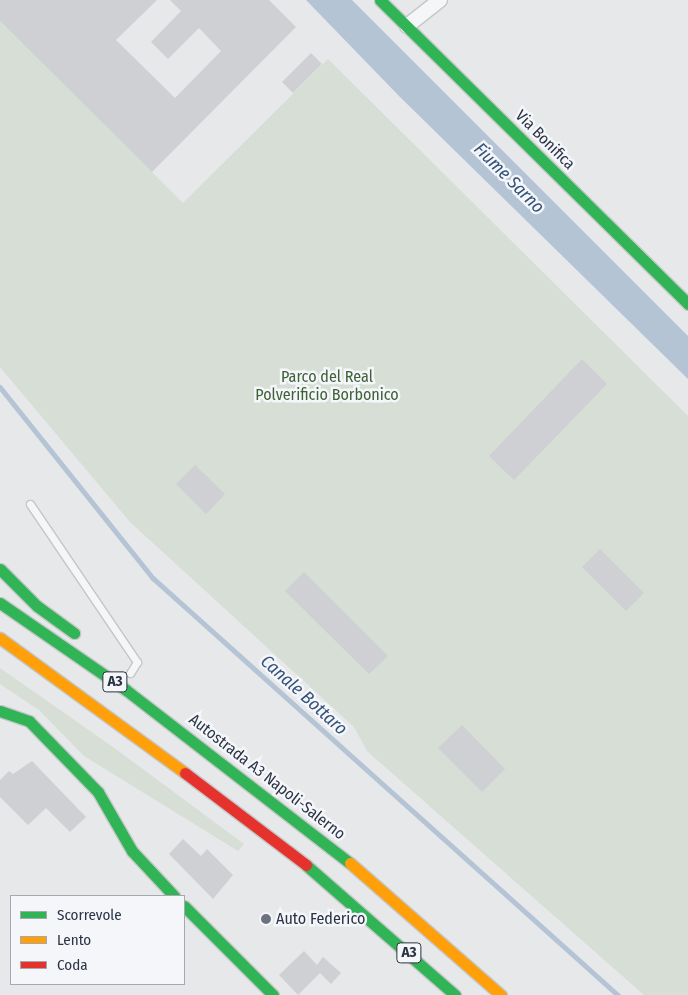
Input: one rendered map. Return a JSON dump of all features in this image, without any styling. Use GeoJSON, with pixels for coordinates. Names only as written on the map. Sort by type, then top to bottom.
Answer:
{"type":"FeatureCollection","features":[{"type":"Feature","properties":{"kind":"main road","name":"Via Bonifica"},"geometry":{"type":"LineString","coordinates":[[380,0],[688,304]]}},
{"type":"Feature","properties":{"kind":"main road"},"geometry":{"type":"LineString","coordinates":[[0,569],[37,606],[87,642]]}},
{"type":"Feature","properties":{"kind":"main road","name":"Autostrada A3 Napoli-Salerno"},"geometry":{"type":"LineString","coordinates":[[0,603],[228,765],[327,843],[501,995]]}},
{"type":"Feature","properties":{"kind":"main road","name":"A3"},"geometry":{"type":"LineString","coordinates":[[0,638],[176,764],[318,875],[455,995]]}},
{"type":"Feature","properties":{"kind":"main road"},"geometry":{"type":"LineString","coordinates":[[116,663],[134,676]]}},
{"type":"Feature","properties":{"kind":"main road"},"geometry":{"type":"LineString","coordinates":[[57,696],[176,764]]}},
{"type":"Feature","properties":{"kind":"main road"},"geometry":{"type":"LineString","coordinates":[[174,710],[228,765]]}},
{"type":"Feature","properties":{"kind":"main road"},"geometry":{"type":"LineString","coordinates":[[0,711],[17,714],[29,721],[98,792],[132,851],[173,895]]}},
{"type":"Feature","properties":{"kind":"main road"},"geometry":{"type":"LineString","coordinates":[[185,907],[274,995]]}},
{"type":"Feature","properties":{"kind":"street"},"geometry":{"type":"LineString","coordinates":[[407,26],[440,0]]}},
{"type":"Feature","properties":{"kind":"lane"},"geometry":{"type":"LineString","coordinates":[[30,504],[137,662],[134,676]]}},
{"type":"Feature","properties":{"kind":"green space","name":"Parco del Real Polverificio Borbonico"},"geometry":{"type":"Polygon","coordinates":[[[0,21],[183,203],[328,59],[688,416],[688,995],[644,995],[367,751],[354,727],[130,522],[0,367],[0,21]]]}},
{"type":"Feature","properties":{"kind":"green space"},"geometry":{"type":"Polygon","coordinates":[[[0,668],[113,747],[244,844],[238,851],[84,756],[39,710],[0,684],[0,668]]]}},
{"type":"Feature","properties":{"kind":"water","name":"Fiume Sarno"},"geometry":{"type":"Polygon","coordinates":[[[306,0],[352,0],[688,336],[688,379],[399,96],[306,0]]]}},
{"type":"Feature","properties":{"kind":"building"},"geometry":{"type":"Polygon","coordinates":[[[0,0],[157,0],[116,40],[175,98],[221,51],[199,28],[168,59],[151,42],[181,11],[170,0],[269,0],[296,27],[152,172],[0,21],[0,0]]]}},
{"type":"Feature","properties":{"kind":"building"},"geometry":{"type":"Polygon","coordinates":[[[311,53],[322,64],[293,93],[282,82],[311,53]]]}},
{"type":"Feature","properties":{"kind":"building"},"geometry":{"type":"Polygon","coordinates":[[[582,359],[607,384],[514,480],[489,456],[582,359]]]}},
{"type":"Feature","properties":{"kind":"building"},"geometry":{"type":"Polygon","coordinates":[[[195,465],[225,494],[206,514],[176,484],[195,465]]]}},
{"type":"Feature","properties":{"kind":"building"},"geometry":{"type":"Polygon","coordinates":[[[600,549],[644,593],[626,611],[582,567],[600,549]]]}},
{"type":"Feature","properties":{"kind":"building"},"geometry":{"type":"Polygon","coordinates":[[[304,572],[388,656],[369,674],[285,591],[304,572]]]}},
{"type":"Feature","properties":{"kind":"building"},"geometry":{"type":"Polygon","coordinates":[[[462,725],[505,769],[482,792],[438,748],[462,725]]]}},
{"type":"Feature","properties":{"kind":"building"},"geometry":{"type":"Polygon","coordinates":[[[32,761],[86,817],[70,832],[46,808],[28,825],[0,797],[0,780],[9,771],[13,774],[32,761]]]}},
{"type":"Feature","properties":{"kind":"building"},"geometry":{"type":"Polygon","coordinates":[[[183,839],[201,856],[207,849],[233,875],[213,899],[169,854],[183,839]]]}},
{"type":"Feature","properties":{"kind":"building"},"geometry":{"type":"Polygon","coordinates":[[[304,951],[317,965],[323,957],[341,973],[331,984],[320,973],[298,995],[279,975],[304,951]]]}},
{"type":"Feature","properties":{"kind":"waterway","name":"Canale Bottaro"},"geometry":{"type":"LineString","coordinates":[[0,387],[153,578],[618,995]]}},
{"type":"Feature","properties":{"kind":"traffic: fast"},"geometry":{"type":"LineString","coordinates":[[380,0],[688,304]]}},
{"type":"Feature","properties":{"kind":"traffic: fast"},"geometry":{"type":"LineString","coordinates":[[0,569],[37,606],[74,633]]}},
{"type":"Feature","properties":{"kind":"traffic: fast"},"geometry":{"type":"LineString","coordinates":[[0,603],[126,690],[350,863]]}},
{"type":"Feature","properties":{"kind":"traffic: fast"},"geometry":{"type":"LineString","coordinates":[[0,711],[29,721],[98,792],[132,851],[173,895]]}},
{"type":"Feature","properties":{"kind":"traffic: fast"},"geometry":{"type":"LineString","coordinates":[[306,865],[455,995]]}},
{"type":"Feature","properties":{"kind":"traffic: fast"},"geometry":{"type":"LineString","coordinates":[[185,907],[273,995]]}},
{"type":"Feature","properties":{"kind":"traffic: slow"},"geometry":{"type":"LineString","coordinates":[[0,638],[185,773]]}},
{"type":"Feature","properties":{"kind":"traffic: slow"},"geometry":{"type":"LineString","coordinates":[[350,863],[501,995]]}},
{"type":"Feature","properties":{"kind":"traffic: jam"},"geometry":{"type":"LineString","coordinates":[[185,773],[306,865]]}},
{"type":"Feature","properties":{"kind":"place","name":"Auto Federico"},"geometry":{"type":"Point","coordinates":[266,919]}}]}
